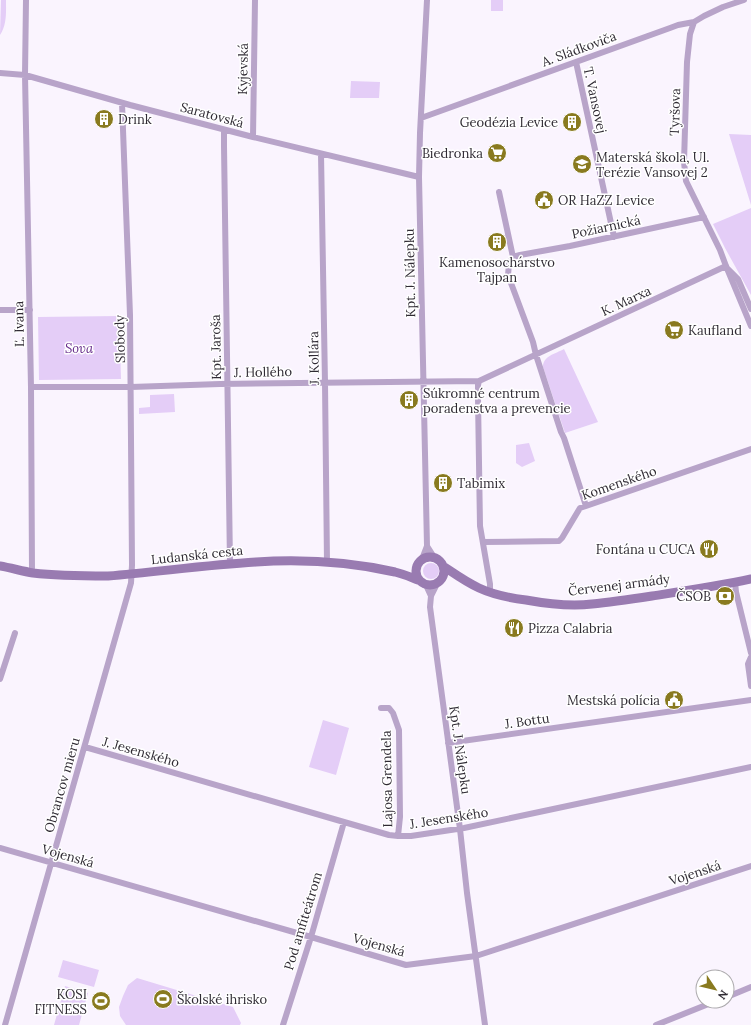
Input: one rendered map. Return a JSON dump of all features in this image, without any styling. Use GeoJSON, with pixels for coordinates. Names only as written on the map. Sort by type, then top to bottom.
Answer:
{"type":"FeatureCollection","features":[{"type":"Feature","properties":{"kind":"street","name":"Ľ. Ivana"},"geometry":{"type":"LineString","coordinates":[[26,0],[25,75],[30,310],[32,572]]}},
{"type":"Feature","properties":{"kind":"street","name":"Kyjevská"},"geometry":{"type":"LineString","coordinates":[[253,137],[255,0]]}},
{"type":"Feature","properties":{"kind":"street","name":"Kpt. J. Nálepku"},"geometry":{"type":"LineString","coordinates":[[422,559],[427,546],[419,177],[427,0]]}},
{"type":"Feature","properties":{"kind":"street"},"geometry":{"type":"LineString","coordinates":[[722,0],[725,6]]}},
{"type":"Feature","properties":{"kind":"street","name":"A. Sládkoviča"},"geometry":{"type":"LineString","coordinates":[[421,118],[678,25],[694,22],[725,6],[744,0]]}},
{"type":"Feature","properties":{"kind":"street","name":"Tyršova"},"geometry":{"type":"LineString","coordinates":[[694,22],[690,34],[687,62],[684,162],[686,181],[720,250],[751,326]]}},
{"type":"Feature","properties":{"kind":"street","name":"T. Vansovej"},"geometry":{"type":"LineString","coordinates":[[576,62],[614,237]]}},
{"type":"Feature","properties":{"kind":"street","name":"Saratovská"},"geometry":{"type":"LineString","coordinates":[[0,73],[25,75],[224,130],[419,177]]}},
{"type":"Feature","properties":{"kind":"street","name":"Slobody"},"geometry":{"type":"LineString","coordinates":[[122,103],[130,315],[132,574]]}},
{"type":"Feature","properties":{"kind":"street","name":"Kpt. Jaroša"},"geometry":{"type":"LineString","coordinates":[[224,130],[230,564]]}},
{"type":"Feature","properties":{"kind":"street","name":"J. Kollára"},"geometry":{"type":"LineString","coordinates":[[321,154],[328,562]]}},
{"type":"Feature","properties":{"kind":"street"},"geometry":{"type":"LineString","coordinates":[[499,192],[514,257],[509,264],[508,275],[533,342],[586,506]]}},
{"type":"Feature","properties":{"kind":"street","name":"Požiarnická"},"geometry":{"type":"LineString","coordinates":[[514,257],[704,217]]}},
{"type":"Feature","properties":{"kind":"street","name":"Tyršova"},"geometry":{"type":"LineString","coordinates":[[726,266],[738,279],[751,309]]}},
{"type":"Feature","properties":{"kind":"street","name":"K. Marxa"},"geometry":{"type":"LineString","coordinates":[[424,382],[479,381],[726,266]]}},
{"type":"Feature","properties":{"kind":"street"},"geometry":{"type":"LineString","coordinates":[[0,310],[30,310]]}},
{"type":"Feature","properties":{"kind":"street"},"geometry":{"type":"LineString","coordinates":[[479,381],[478,414],[480,526],[490,592]]}},
{"type":"Feature","properties":{"kind":"street","name":"J. Hollého"},"geometry":{"type":"LineString","coordinates":[[31,388],[424,382]]}},
{"type":"Feature","properties":{"kind":"street","name":"Komenského"},"geometry":{"type":"LineString","coordinates":[[483,542],[560,540],[564,536],[580,508],[751,449]]}},
{"type":"Feature","properties":{"kind":"street"},"geometry":{"type":"LineString","coordinates":[[427,546],[434,557],[439,560],[443,566],[444,573],[439,582]]}},
{"type":"Feature","properties":{"kind":"street"},"geometry":{"type":"LineString","coordinates":[[434,557],[422,559],[418,563],[416,574],[421,583],[430,586],[456,575]]}},
{"type":"Feature","properties":{"kind":"street","name":"Ludanská cesta"},"geometry":{"type":"LineString","coordinates":[[0,566],[32,572],[108,576],[230,564],[328,562],[396,572],[418,580]]}},
{"type":"Feature","properties":{"kind":"street","name":"Červenej armády"},"geometry":{"type":"LineString","coordinates":[[443,566],[479,588],[490,592],[512,598],[548,604],[570,605],[591,604],[668,593],[751,578]]}},
{"type":"Feature","properties":{"kind":"street","name":"Ludanská cesta"},"geometry":{"type":"LineString","coordinates":[[396,572],[416,568]]}},
{"type":"Feature","properties":{"kind":"street"},"geometry":{"type":"LineString","coordinates":[[751,573],[738,581],[736,592],[751,653]]}},
{"type":"Feature","properties":{"kind":"street","name":"Obrancov mieru"},"geometry":{"type":"LineString","coordinates":[[4,1025],[131,585],[132,574]]}},
{"type":"Feature","properties":{"kind":"street","name":"Kpt. J. Nálepku"},"geometry":{"type":"LineString","coordinates":[[439,582],[431,596],[430,607],[485,1025]]}},
{"type":"Feature","properties":{"kind":"street","name":"Kpt. J. Nálepku"},"geometry":{"type":"LineString","coordinates":[[426,585],[431,596]]}},
{"type":"Feature","properties":{"kind":"street"},"geometry":{"type":"LineString","coordinates":[[0,678],[15,633]]}},
{"type":"Feature","properties":{"kind":"street"},"geometry":{"type":"LineString","coordinates":[[751,657],[748,664],[751,686]]}},
{"type":"Feature","properties":{"kind":"street","name":"J. Bottu"},"geometry":{"type":"LineString","coordinates":[[448,743],[751,700]]}},
{"type":"Feature","properties":{"kind":"street","name":"Lajosa Grendela"},"geometry":{"type":"LineString","coordinates":[[381,708],[389,708],[393,713],[399,730],[400,817],[398,836]]}},
{"type":"Feature","properties":{"kind":"street","name":"J. Jesenského"},"geometry":{"type":"LineString","coordinates":[[85,747],[389,835],[398,836],[411,836],[460,829],[751,767]]}},
{"type":"Feature","properties":{"kind":"street","name":"Pod amfiteátrom"},"geometry":{"type":"LineString","coordinates":[[283,1025],[311,937],[344,822]]}},
{"type":"Feature","properties":{"kind":"street","name":"Vojenská"},"geometry":{"type":"LineString","coordinates":[[0,848],[311,937],[406,966],[476,956],[751,866]]}},
{"type":"Feature","properties":{"kind":"street"},"geometry":{"type":"LineString","coordinates":[[735,994],[751,987]]}},
{"type":"Feature","properties":{"kind":"street"},"geometry":{"type":"LineString","coordinates":[[656,1025],[696,1009]]}},
{"type":"Feature","properties":{"kind":"green space"},"geometry":{"type":"Polygon","coordinates":[[[1,0],[6,0],[6,14],[4,27],[0,35],[1,0]]]}},
{"type":"Feature","properties":{"kind":"green space"},"geometry":{"type":"Polygon","coordinates":[[[491,0],[503,0],[503,11],[491,11],[491,0]]]}},
{"type":"Feature","properties":{"kind":"green space"},"geometry":{"type":"Polygon","coordinates":[[[351,81],[380,82],[379,98],[350,98],[351,81]]]}},
{"type":"Feature","properties":{"kind":"green space"},"geometry":{"type":"Polygon","coordinates":[[[729,134],[751,135],[751,205],[729,134]]]}},
{"type":"Feature","properties":{"kind":"green space"},"geometry":{"type":"Polygon","coordinates":[[[751,208],[751,295],[713,224],[751,208]]]}},
{"type":"Feature","properties":{"kind":"green space","name":"Sova"},"geometry":{"type":"Polygon","coordinates":[[[119,316],[121,379],[39,380],[38,317],[119,316]]]}},
{"type":"Feature","properties":{"kind":"green space"},"geometry":{"type":"Polygon","coordinates":[[[564,349],[598,422],[565,433],[543,367],[547,358],[564,349]]]}},
{"type":"Feature","properties":{"kind":"green space"},"geometry":{"type":"Polygon","coordinates":[[[174,394],[175,412],[139,414],[139,408],[150,407],[150,395],[174,394]]]}},
{"type":"Feature","properties":{"kind":"green space"},"geometry":{"type":"Polygon","coordinates":[[[529,443],[535,461],[522,467],[516,463],[516,445],[529,443]]]}},
{"type":"Feature","properties":{"kind":"green space"},"geometry":{"type":"Polygon","coordinates":[[[428,563],[434,563],[439,568],[437,577],[434,579],[428,579],[423,574],[423,568],[428,563]]]}},
{"type":"Feature","properties":{"kind":"green space"},"geometry":{"type":"Polygon","coordinates":[[[323,720],[349,728],[336,775],[309,767],[323,720]]]}},
{"type":"Feature","properties":{"kind":"green space"},"geometry":{"type":"Polygon","coordinates":[[[63,960],[99,970],[94,987],[58,977],[63,960]]]}},
{"type":"Feature","properties":{"kind":"green space","name":"Školské ihrisko"},"geometry":{"type":"Polygon","coordinates":[[[137,978],[233,1007],[241,1023],[240,1025],[126,1025],[120,1016],[119,1007],[128,985],[137,978]]]}},
{"type":"Feature","properties":{"kind":"green space"},"geometry":{"type":"Polygon","coordinates":[[[65,986],[88,993],[79,1025],[54,1025],[65,986]]]}},
{"type":"Feature","properties":{"kind":"place","name":"Drink"},"geometry":{"type":"Point","coordinates":[104,119]}},
{"type":"Feature","properties":{"kind":"place","name":"Geodézia Levice"},"geometry":{"type":"Point","coordinates":[572,122]}},
{"type":"Feature","properties":{"kind":"place","name":"Biedronka"},"geometry":{"type":"Point","coordinates":[497,153]}},
{"type":"Feature","properties":{"kind":"place","name":"Materská škola, Ul. Terézie Vansovej 2"},"geometry":{"type":"Point","coordinates":[582,164]}},
{"type":"Feature","properties":{"kind":"place","name":"OR HaZZ Levice"},"geometry":{"type":"Point","coordinates":[544,200]}},
{"type":"Feature","properties":{"kind":"place","name":"Kamenosochárstvo Tajpan"},"geometry":{"type":"Point","coordinates":[497,242]}},
{"type":"Feature","properties":{"kind":"place","name":"Kaufland"},"geometry":{"type":"Point","coordinates":[674,330]}},
{"type":"Feature","properties":{"kind":"place","name":"Súkromné centrum poradenstva a prevencie"},"geometry":{"type":"Point","coordinates":[409,400]}},
{"type":"Feature","properties":{"kind":"place","name":"Tabimix"},"geometry":{"type":"Point","coordinates":[443,483]}},
{"type":"Feature","properties":{"kind":"place","name":"Fontána u CUCA"},"geometry":{"type":"Point","coordinates":[709,549]}},
{"type":"Feature","properties":{"kind":"place","name":"ČSOB"},"geometry":{"type":"Point","coordinates":[725,596]}},
{"type":"Feature","properties":{"kind":"place","name":"Pizza Calabria"},"geometry":{"type":"Point","coordinates":[514,628]}},
{"type":"Feature","properties":{"kind":"place","name":"Mestská polícia"},"geometry":{"type":"Point","coordinates":[674,700]}},
{"type":"Feature","properties":{"kind":"place","name":"Školské ihrisko"},"geometry":{"type":"Point","coordinates":[163,999]}},
{"type":"Feature","properties":{"kind":"place","name":"KOSI FITNESS"},"geometry":{"type":"Point","coordinates":[101,1001]}}]}
